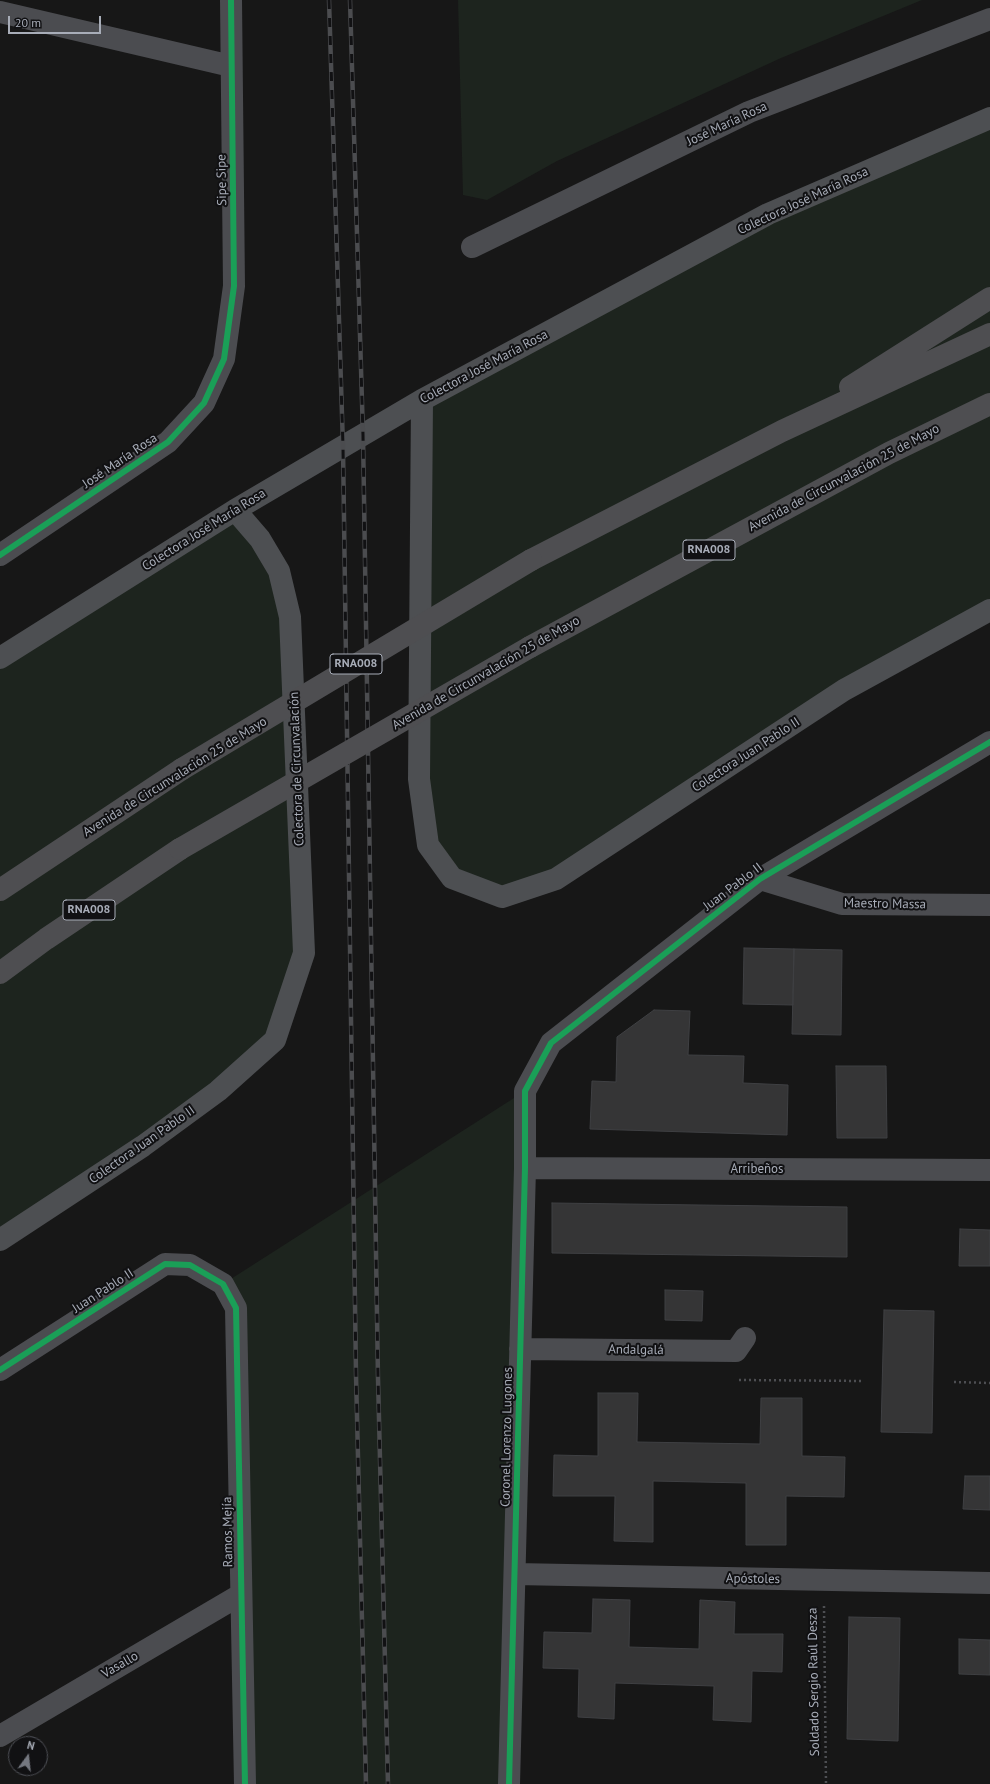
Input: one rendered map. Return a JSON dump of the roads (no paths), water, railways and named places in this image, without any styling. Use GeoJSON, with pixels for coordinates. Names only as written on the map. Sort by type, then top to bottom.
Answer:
{"type":"FeatureCollection","features":[{"type":"Feature","properties":{"kind":"highway"},"geometry":{"type":"LineString","coordinates":[[782,431],[990,298]]}},
{"type":"Feature","properties":{"kind":"highway","name":"Avenida de Circunvalación 25 de Mayo"},"geometry":{"type":"LineString","coordinates":[[0,890],[182,769],[531,560],[782,431],[990,334]]}},
{"type":"Feature","properties":{"kind":"highway","name":"Avenida de Circunvalación 25 de Mayo"},"geometry":{"type":"LineString","coordinates":[[0,974],[46,939],[180,849],[530,647],[889,453],[990,404]]}},
{"type":"Feature","properties":{"kind":"highway"},"geometry":{"type":"LineString","coordinates":[[889,453],[990,415]]}},
{"type":"Feature","properties":{"kind":"main road","name":"Colectora José María Rosa"},"geometry":{"type":"LineString","coordinates":[[0,658],[235,510],[422,400],[768,214],[990,118]]}},
{"type":"Feature","properties":{"kind":"main road","name":"Colectora Juan Pablo II"},"geometry":{"type":"LineString","coordinates":[[422,400],[419,779],[428,845],[452,878],[502,897],[556,880],[844,690],[990,610]]}},
{"type":"Feature","properties":{"kind":"main road","name":"Colectora de Circunvalación"},"geometry":{"type":"LineString","coordinates":[[235,510],[260,539],[279,571],[290,617],[304,953],[275,1040]]}},
{"type":"Feature","properties":{"kind":"main road","name":"Colectora Juan Pablo II"},"geometry":{"type":"LineString","coordinates":[[0,1240],[143,1146],[218,1091],[275,1040]]}},
{"type":"Feature","properties":{"kind":"street","name":"Sipe Sipe"},"geometry":{"type":"LineString","coordinates":[[224,359],[234,286],[231,0]]}},
{"type":"Feature","properties":{"kind":"street"},"geometry":{"type":"LineString","coordinates":[[0,12],[231,66]]}},
{"type":"Feature","properties":{"kind":"street","name":"José María Rosa"},"geometry":{"type":"LineString","coordinates":[[472,248],[749,112],[990,19]]}},
{"type":"Feature","properties":{"kind":"street","name":"José María Rosa"},"geometry":{"type":"LineString","coordinates":[[0,555],[168,442],[204,403],[224,359]]}},
{"type":"Feature","properties":{"kind":"street","name":"Juan Pablo II"},"geometry":{"type":"LineString","coordinates":[[525,1091],[551,1043],[760,879],[990,742]]}},
{"type":"Feature","properties":{"kind":"street","name":"Maestro Massa"},"geometry":{"type":"LineString","coordinates":[[760,879],[842,904],[990,905]]}},
{"type":"Feature","properties":{"kind":"street","name":"Coronel Lorenzo Lugones"},"geometry":{"type":"LineString","coordinates":[[509,1784],[525,1168],[525,1091]]}},
{"type":"Feature","properties":{"kind":"street","name":"Arribeños"},"geometry":{"type":"LineString","coordinates":[[525,1168],[990,1170]]}},
{"type":"Feature","properties":{"kind":"street","name":"Juan Pablo II"},"geometry":{"type":"LineString","coordinates":[[0,1370],[165,1264],[190,1265],[223,1284]]}},
{"type":"Feature","properties":{"kind":"street","name":"Ramos Mejía"},"geometry":{"type":"LineString","coordinates":[[223,1284],[236,1308],[240,1595],[245,1784]]}},
{"type":"Feature","properties":{"kind":"street","name":"Andalgalá"},"geometry":{"type":"LineString","coordinates":[[520,1348],[736,1351],[745,1338]]}},
{"type":"Feature","properties":{"kind":"street","name":"Apóstoles"},"geometry":{"type":"LineString","coordinates":[[515,1574],[990,1583]]}},
{"type":"Feature","properties":{"kind":"street","name":"Vasallo"},"geometry":{"type":"LineString","coordinates":[[0,1736],[240,1595]]}},
{"type":"Feature","properties":{"kind":"railway"},"geometry":{"type":"LineString","coordinates":[[329,0],[343,447],[356,1375],[366,1784]]}},
{"type":"Feature","properties":{"kind":"railway"},"geometry":{"type":"LineString","coordinates":[[350,0],[363,435],[378,1378],[388,1784]]}}]}
